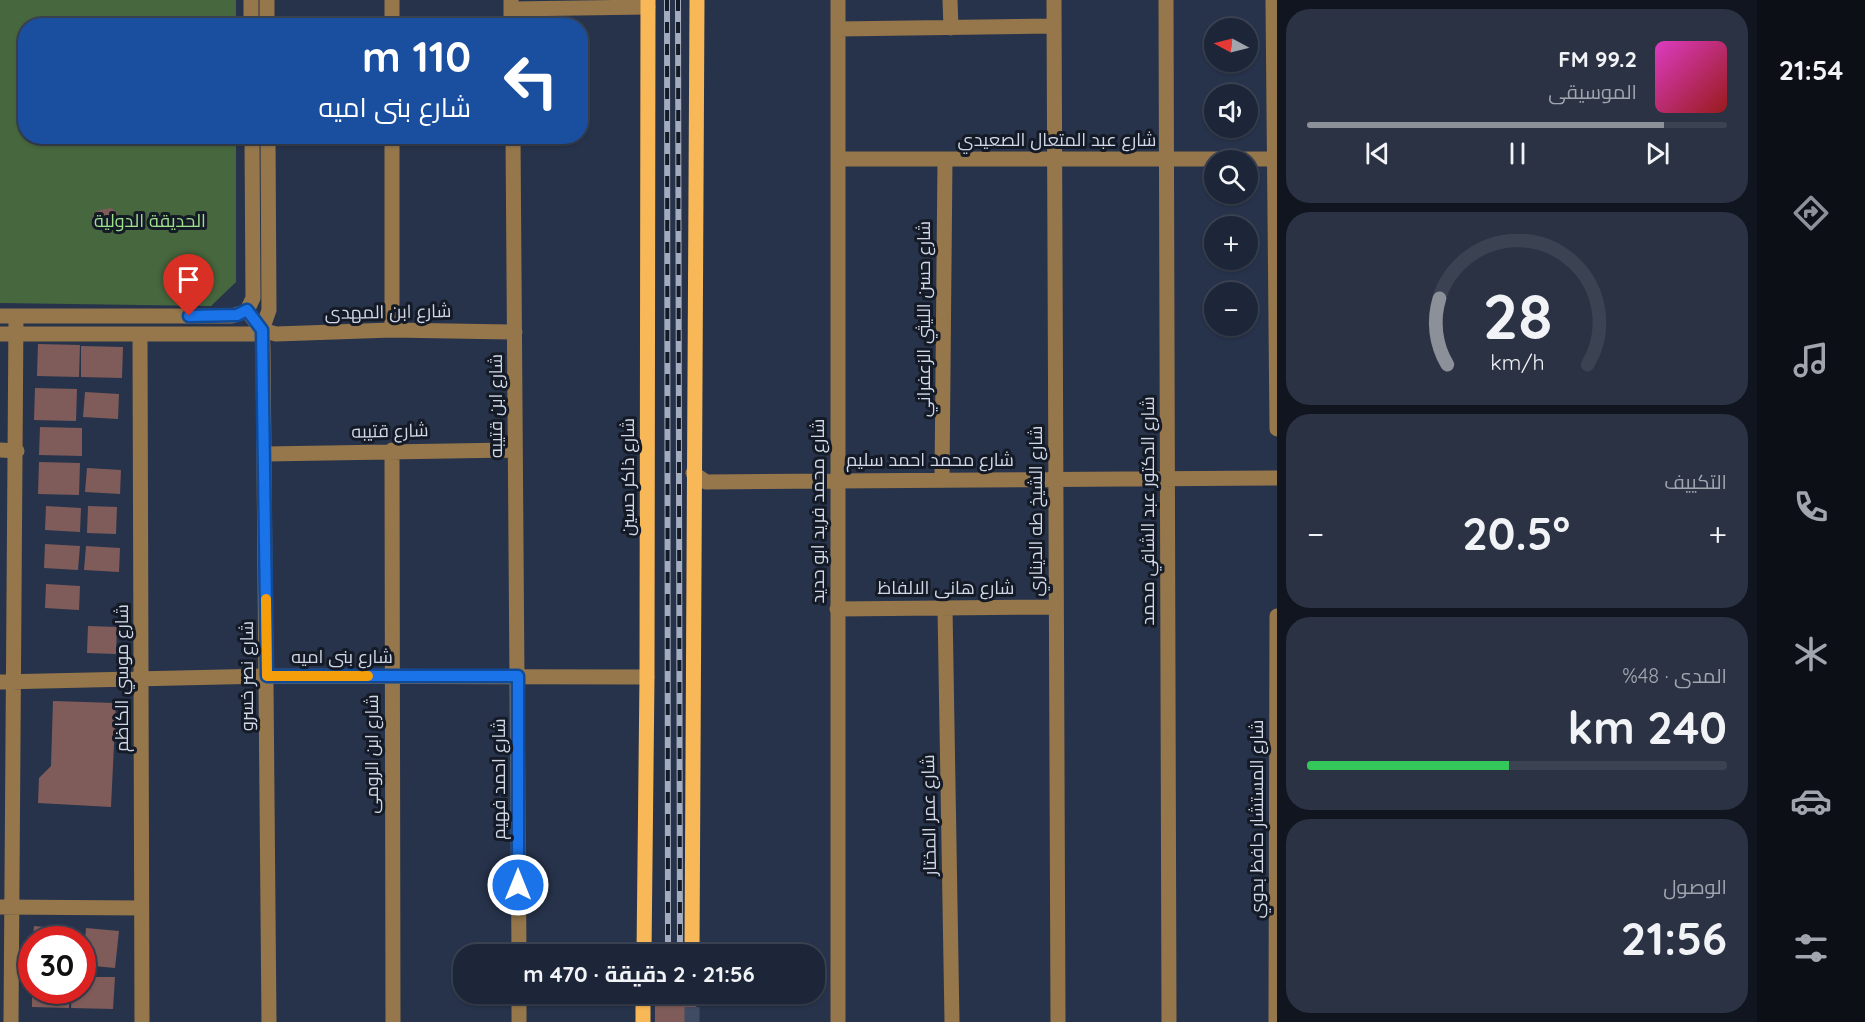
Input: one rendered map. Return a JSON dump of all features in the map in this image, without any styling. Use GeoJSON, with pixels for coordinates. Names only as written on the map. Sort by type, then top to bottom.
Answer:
{"type":"FeatureCollection","features":[{"type":"Feature","properties":{"kind":"main road"},"geometry":{"type":"LineString","coordinates":[[692,944],[697,0]]}},
{"type":"Feature","properties":{"kind":"main road","name":"شارع ذاكر حسين"},"geometry":{"type":"LineString","coordinates":[[644,944],[648,3]]}},
{"type":"Feature","properties":{"kind":"main road"},"geometry":{"type":"LineString","coordinates":[[643,1004],[643,1022]]}},
{"type":"Feature","properties":{"kind":"street"},"geometry":{"type":"LineString","coordinates":[[251,0],[251,18]]}},
{"type":"Feature","properties":{"kind":"street"},"geometry":{"type":"LineString","coordinates":[[267,0],[267,18]]}},
{"type":"Feature","properties":{"kind":"street"},"geometry":{"type":"LineString","coordinates":[[392,0],[392,18]]}},
{"type":"Feature","properties":{"kind":"street","name":"شارع محمد فريد ابو حديد"},"geometry":{"type":"LineString","coordinates":[[838,0],[838,1022]]}},
{"type":"Feature","properties":{"kind":"street"},"geometry":{"type":"LineString","coordinates":[[950,0],[951,27]]}},
{"type":"Feature","properties":{"kind":"street","name":"شارع الشيخ طه الديناري"},"geometry":{"type":"LineString","coordinates":[[1054,0],[1058,1022]]}},
{"type":"Feature","properties":{"kind":"street","name":"شارع الدكتور عبد الشافي محمد"},"geometry":{"type":"LineString","coordinates":[[1166,0],[1169,1022]]}},
{"type":"Feature","properties":{"kind":"street"},"geometry":{"type":"LineString","coordinates":[[1273,0],[1277,429]]}},
{"type":"Feature","properties":{"kind":"street"},"geometry":{"type":"LineString","coordinates":[[511,4],[648,3]]}},
{"type":"Feature","properties":{"kind":"street"},"geometry":{"type":"LineString","coordinates":[[838,29],[1054,26]]}},
{"type":"Feature","properties":{"kind":"street"},"geometry":{"type":"LineString","coordinates":[[252,144],[256,303],[269,332]]}},
{"type":"Feature","properties":{"kind":"street"},"geometry":{"type":"LineString","coordinates":[[267,144],[256,303],[268,317],[269,332]]}},
{"type":"Feature","properties":{"kind":"street"},"geometry":{"type":"LineString","coordinates":[[392,144],[392,330]]}},
{"type":"Feature","properties":{"kind":"street","name":"شارع ابن قتيبه"},"geometry":{"type":"LineString","coordinates":[[513,144],[518,676]]}},
{"type":"Feature","properties":{"kind":"street","name":"شارع عبد المتعال الصعيدي"},"geometry":{"type":"LineString","coordinates":[[838,159],[1276,159]]}},
{"type":"Feature","properties":{"kind":"street","name":"شارع حسن الليثي الزعفراني"},"geometry":{"type":"LineString","coordinates":[[942,479],[945,159]]}},
{"type":"Feature","properties":{"kind":"street"},"geometry":{"type":"LineString","coordinates":[[11,1022],[6,907],[7,682],[16,451],[8,316],[232,315],[256,303]]}},
{"type":"Feature","properties":{"kind":"street","name":"شارع ابن المهدى"},"geometry":{"type":"LineString","coordinates":[[8,334],[254,334],[392,330],[515,332]]}},
{"type":"Feature","properties":{"kind":"street","name":"شارع نصر خسرو"},"geometry":{"type":"LineString","coordinates":[[269,332],[263,348],[266,454],[269,1022]]}},
{"type":"Feature","properties":{"kind":"street","name":"شارع موسي الكاظم"},"geometry":{"type":"LineString","coordinates":[[140,334],[142,1022]]}},
{"type":"Feature","properties":{"kind":"street"},"geometry":{"type":"LineString","coordinates":[[0,450],[16,451]]}},
{"type":"Feature","properties":{"kind":"street","name":"شارع قتيبه"},"geometry":{"type":"LineString","coordinates":[[266,454],[392,450],[515,450]]}},
{"type":"Feature","properties":{"kind":"street","name":"شارع ابن الرومى"},"geometry":{"type":"LineString","coordinates":[[392,450],[393,1022]]}},
{"type":"Feature","properties":{"kind":"street","name":"شارع محمد احمد سليم"},"geometry":{"type":"LineString","coordinates":[[693,474],[706,482],[1277,478]]}},
{"type":"Feature","properties":{"kind":"street","name":"شارع هانى الالفاظ"},"geometry":{"type":"LineString","coordinates":[[837,609],[1056,607]]}},
{"type":"Feature","properties":{"kind":"street","name":"شارع عمر المختار"},"geometry":{"type":"LineString","coordinates":[[945,608],[952,1022]]}},
{"type":"Feature","properties":{"kind":"street","name":"شارع المستشار حافظ بدوي"},"geometry":{"type":"LineString","coordinates":[[1276,1022],[1277,616]]}},
{"type":"Feature","properties":{"kind":"street","name":"شارع بنى اميه"},"geometry":{"type":"LineString","coordinates":[[7,682],[267,676],[647,677]]}},
{"type":"Feature","properties":{"kind":"street","name":"شارع احمد فهيم"},"geometry":{"type":"LineString","coordinates":[[518,676],[519,944]]}},
{"type":"Feature","properties":{"kind":"street"},"geometry":{"type":"LineString","coordinates":[[6,907],[141,908]]}},
{"type":"Feature","properties":{"kind":"street"},"geometry":{"type":"LineString","coordinates":[[519,1004],[519,1022]]}},
{"type":"Feature","properties":{"kind":"green space","name":"الحديقة الدولية"},"geometry":{"type":"Polygon","coordinates":[[[0,0],[236,0],[236,18],[18,18],[18,144],[236,144],[236,282],[211,306],[0,303],[0,0]]]}},
{"type":"Feature","properties":{"kind":"building"},"geometry":{"type":"Polygon","coordinates":[[[111,208],[118,213],[111,223],[100,225],[92,218],[96,211],[111,208]]]}},
{"type":"Feature","properties":{"kind":"building"},"geometry":{"type":"Polygon","coordinates":[[[38,344],[80,345],[79,377],[37,376],[38,344]]]}},
{"type":"Feature","properties":{"kind":"building"},"geometry":{"type":"Polygon","coordinates":[[[81,346],[123,347],[122,378],[81,377],[81,346]]]}},
{"type":"Feature","properties":{"kind":"building"},"geometry":{"type":"Polygon","coordinates":[[[35,388],[77,389],[76,421],[34,420],[35,388]]]}},
{"type":"Feature","properties":{"kind":"building"},"geometry":{"type":"Polygon","coordinates":[[[85,392],[119,394],[118,419],[83,417],[85,392]]]}},
{"type":"Feature","properties":{"kind":"building"},"geometry":{"type":"Polygon","coordinates":[[[40,427],[82,428],[82,456],[39,455],[40,427]]]}},
{"type":"Feature","properties":{"kind":"building"},"geometry":{"type":"Polygon","coordinates":[[[39,462],[80,463],[79,495],[38,494],[39,462]]]}},
{"type":"Feature","properties":{"kind":"building"},"geometry":{"type":"Polygon","coordinates":[[[87,468],[121,470],[120,494],[85,492],[87,468]]]}},
{"type":"Feature","properties":{"kind":"building"},"geometry":{"type":"Polygon","coordinates":[[[46,506],[81,508],[80,532],[45,530],[46,506]]]}},
{"type":"Feature","properties":{"kind":"building"},"geometry":{"type":"Polygon","coordinates":[[[88,506],[117,507],[116,534],[87,533],[88,506]]]}},
{"type":"Feature","properties":{"kind":"building"},"geometry":{"type":"Polygon","coordinates":[[[45,544],[80,546],[78,570],[44,568],[45,544]]]}},
{"type":"Feature","properties":{"kind":"building"},"geometry":{"type":"Polygon","coordinates":[[[86,546],[120,548],[119,572],[84,570],[86,546]]]}},
{"type":"Feature","properties":{"kind":"building"},"geometry":{"type":"Polygon","coordinates":[[[46,584],[80,586],[79,610],[45,608],[46,584]]]}},
{"type":"Feature","properties":{"kind":"building"},"geometry":{"type":"Polygon","coordinates":[[[88,626],[117,627],[116,654],[87,653],[88,626]]]}},
{"type":"Feature","properties":{"kind":"building"},"geometry":{"type":"Polygon","coordinates":[[[53,701],[116,703],[111,807],[38,803],[39,778],[51,766],[53,701]]]}},
{"type":"Feature","properties":{"kind":"building"},"geometry":{"type":"Polygon","coordinates":[[[96,929],[119,931],[115,968],[96,966],[96,929]]]}},
{"type":"Feature","properties":{"kind":"building"},"geometry":{"type":"Polygon","coordinates":[[[96,977],[115,977],[113,1009],[71,1008],[71,1004],[96,1004],[96,977]]]}},
{"type":"Feature","properties":{"kind":"building"},"geometry":{"type":"Polygon","coordinates":[[[32,1004],[69,1004],[69,1008],[32,1007],[32,1004]]]}},
{"type":"Feature","properties":{"kind":"building"},"geometry":{"type":"Polygon","coordinates":[[[655,1004],[696,1004],[696,1022],[655,1022],[655,1004]]]}},
{"type":"Feature","properties":{"kind":"tunnel"},"geometry":{"type":"LineString","coordinates":[[692,1004],[692,1022]]}},
{"type":"Feature","properties":{"kind":"railway"},"geometry":{"type":"LineString","coordinates":[[667,0],[668,944]]}},
{"type":"Feature","properties":{"kind":"railway"},"geometry":{"type":"LineString","coordinates":[[678,0],[680,944]]}},
{"type":"Feature","properties":{"kind":"slow traffic"},"geometry":{"type":"LineString","coordinates":[[266,599],[267,676],[368,676]]}},
{"type":"Feature","properties":{"kind":"route"},"geometry":{"type":"LineString","coordinates":[[189,316],[237,315],[247,310],[262,330],[266,454],[267,676],[518,676],[518,885]]}}]}
